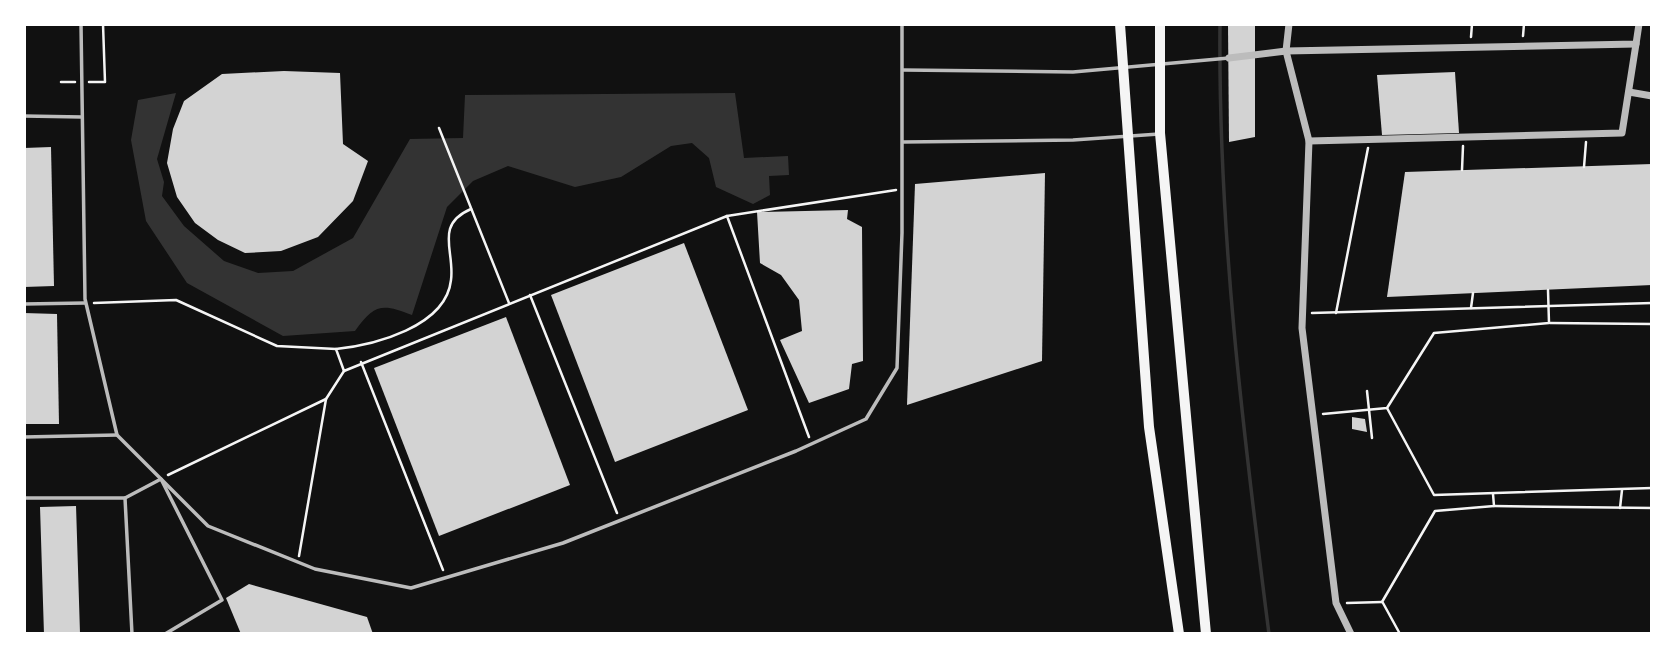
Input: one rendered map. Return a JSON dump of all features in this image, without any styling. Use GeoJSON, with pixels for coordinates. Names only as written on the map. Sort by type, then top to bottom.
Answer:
{"type":"FeatureCollection","features":[{"type":"Feature","properties":{"kind":"main road"},"geometry":{"type":"LineString","coordinates":[[1120,24],[1149,427],[1179,634]]}},
{"type":"Feature","properties":{"kind":"main road"},"geometry":{"type":"LineString","coordinates":[[1160,24],[1160,134],[1206,634]]}},
{"type":"Feature","properties":{"kind":"street"},"geometry":{"type":"LineString","coordinates":[[1289,24],[1286,51],[1309,141],[1302,313],[1312,415],[1336,603],[1352,634]]}},
{"type":"Feature","properties":{"kind":"street"},"geometry":{"type":"LineString","coordinates":[[1309,141],[1622,134],[1639,24]]}},
{"type":"Feature","properties":{"kind":"street"},"geometry":{"type":"LineString","coordinates":[[1229,58],[1286,51],[1636,44]]}},
{"type":"Feature","properties":{"kind":"street"},"geometry":{"type":"LineString","coordinates":[[1629,92],[1651,96]]}},
{"type":"Feature","properties":{"kind":"lane"},"geometry":{"type":"LineString","coordinates":[[81,24],[86,303],[117,435],[208,526],[315,569],[411,588],[563,543],[811,444],[866,419],[897,368],[903,142],[902,24]]}},
{"type":"Feature","properties":{"kind":"lane"},"geometry":{"type":"LineString","coordinates":[[903,70],[1073,72],[1229,58]]}},
{"type":"Feature","properties":{"kind":"lane"},"geometry":{"type":"LineString","coordinates":[[24,116],[82,117]]}},
{"type":"Feature","properties":{"kind":"lane"},"geometry":{"type":"LineString","coordinates":[[903,142],[1073,140],[1160,134]]}},
{"type":"Feature","properties":{"kind":"lane"},"geometry":{"type":"LineString","coordinates":[[24,304],[86,303]]}},
{"type":"Feature","properties":{"kind":"lane"},"geometry":{"type":"LineString","coordinates":[[24,437],[117,435]]}},
{"type":"Feature","properties":{"kind":"lane"},"geometry":{"type":"LineString","coordinates":[[24,498],[125,498],[161,479]]}},
{"type":"Feature","properties":{"kind":"lane"},"geometry":{"type":"LineString","coordinates":[[161,479],[222,600],[164,634]]}},
{"type":"Feature","properties":{"kind":"lane"},"geometry":{"type":"LineString","coordinates":[[125,498],[132,634]]}},
{"type":"Feature","properties":{"kind":"path"},"geometry":{"type":"LineString","coordinates":[[61,82],[105,82],[103,24]]}},
{"type":"Feature","properties":{"kind":"path"},"geometry":{"type":"LineString","coordinates":[[1469,47],[1472,24]]}},
{"type":"Feature","properties":{"kind":"path"},"geometry":{"type":"LineString","coordinates":[[1522,46],[1524,24]]}},
{"type":"Feature","properties":{"kind":"path"},"geometry":{"type":"LineString","coordinates":[[439,128],[509,303]]}},
{"type":"Feature","properties":{"kind":"path"},"geometry":{"type":"LineString","coordinates":[[1584,167],[1586,134]]}},
{"type":"Feature","properties":{"kind":"path"},"geometry":{"type":"LineString","coordinates":[[1462,170],[1463,137]]}},
{"type":"Feature","properties":{"kind":"path"},"geometry":{"type":"LineString","coordinates":[[1336,313],[1370,140]]}},
{"type":"Feature","properties":{"kind":"path"},"geometry":{"type":"LineString","coordinates":[[298,562],[326,399],[344,371],[727,216],[902,189]]}},
{"type":"Feature","properties":{"kind":"path"},"geometry":{"type":"LineString","coordinates":[[86,303],[176,300],[276,346],[336,349],[375,342],[435,312],[452,282],[447,241],[451,227],[459,214],[471,209]]}},
{"type":"Feature","properties":{"kind":"path"},"geometry":{"type":"LineString","coordinates":[[727,216],[811,444]]}},
{"type":"Feature","properties":{"kind":"path"},"geometry":{"type":"LineString","coordinates":[[1548,289],[1549,323]]}},
{"type":"Feature","properties":{"kind":"path"},"geometry":{"type":"LineString","coordinates":[[1471,307],[1473,293]]}},
{"type":"Feature","properties":{"kind":"path"},"geometry":{"type":"LineString","coordinates":[[530,295],[620,520]]}},
{"type":"Feature","properties":{"kind":"path"},"geometry":{"type":"LineString","coordinates":[[1302,313],[1651,303]]}},
{"type":"Feature","properties":{"kind":"path"},"geometry":{"type":"LineString","coordinates":[[1387,408],[1434,333],[1549,323],[1651,324]]}},
{"type":"Feature","properties":{"kind":"path"},"geometry":{"type":"LineString","coordinates":[[336,349],[344,371]]}},
{"type":"Feature","properties":{"kind":"path"},"geometry":{"type":"LineString","coordinates":[[361,362],[446,578]]}},
{"type":"Feature","properties":{"kind":"path"},"geometry":{"type":"LineString","coordinates":[[1367,391],[1368,423],[1372,438]]}},
{"type":"Feature","properties":{"kind":"path"},"geometry":{"type":"LineString","coordinates":[[161,479],[326,399]]}},
{"type":"Feature","properties":{"kind":"path"},"geometry":{"type":"LineString","coordinates":[[1312,415],[1387,408]]}},
{"type":"Feature","properties":{"kind":"path"},"geometry":{"type":"LineString","coordinates":[[1387,408],[1434,495],[1651,488]]}},
{"type":"Feature","properties":{"kind":"path"},"geometry":{"type":"LineString","coordinates":[[1620,508],[1622,489]]}},
{"type":"Feature","properties":{"kind":"path"},"geometry":{"type":"LineString","coordinates":[[1493,494],[1494,506]]}},
{"type":"Feature","properties":{"kind":"path"},"geometry":{"type":"LineString","coordinates":[[1382,602],[1434,511],[1494,506],[1651,508]]}},
{"type":"Feature","properties":{"kind":"path"},"geometry":{"type":"LineString","coordinates":[[1336,603],[1382,602]]}},
{"type":"Feature","properties":{"kind":"path"},"geometry":{"type":"LineString","coordinates":[[1382,602],[1400,634]]}},
{"type":"Feature","properties":{"kind":"shaded area"},"geometry":{"type":"Polygon","coordinates":[[[176,93],[157,159],[164,182],[162,196],[184,226],[224,261],[258,273],[293,271],[353,238],[410,139],[463,138],[465,95],[735,93],[744,158],[788,156],[789,175],[769,176],[770,195],[753,204],[716,187],[709,158],[692,143],[671,146],[621,177],[575,187],[508,166],[473,181],[447,207],[412,315],[379,308],[368,315],[355,331],[283,336],[187,283],[146,221],[131,140],[138,100],[176,93]]]}},
{"type":"Feature","properties":{"kind":"building"},"geometry":{"type":"Polygon","coordinates":[[[1228,24],[1255,24],[1255,137],[1229,142],[1228,24]]]}},
{"type":"Feature","properties":{"kind":"building"},"geometry":{"type":"Polygon","coordinates":[[[284,71],[340,73],[343,144],[368,161],[353,201],[318,237],[281,251],[245,253],[218,240],[195,223],[177,197],[167,163],[173,129],[184,101],[222,74],[284,71]]]}},
{"type":"Feature","properties":{"kind":"building"},"geometry":{"type":"Polygon","coordinates":[[[1455,72],[1459,133],[1382,135],[1377,75],[1455,72]]]}},
{"type":"Feature","properties":{"kind":"building"},"geometry":{"type":"Polygon","coordinates":[[[51,147],[54,286],[24,287],[24,148],[51,147]]]}},
{"type":"Feature","properties":{"kind":"building"},"geometry":{"type":"Polygon","coordinates":[[[1652,164],[1652,285],[1387,297],[1405,172],[1652,164]]]}},
{"type":"Feature","properties":{"kind":"building"},"geometry":{"type":"Polygon","coordinates":[[[1045,173],[1042,361],[907,405],[915,184],[1045,173]]]}},
{"type":"Feature","properties":{"kind":"building"},"geometry":{"type":"Polygon","coordinates":[[[848,210],[847,219],[862,227],[863,361],[852,364],[849,389],[809,403],[780,340],[802,331],[799,300],[781,275],[760,263],[757,212],[848,210]]]}},
{"type":"Feature","properties":{"kind":"building"},"geometry":{"type":"Polygon","coordinates":[[[684,243],[748,410],[615,462],[551,295],[684,243]]]}},
{"type":"Feature","properties":{"kind":"building"},"geometry":{"type":"Polygon","coordinates":[[[24,313],[57,314],[59,424],[25,424],[24,313]]]}},
{"type":"Feature","properties":{"kind":"building"},"geometry":{"type":"Polygon","coordinates":[[[506,317],[570,485],[439,536],[374,368],[506,317]]]}},
{"type":"Feature","properties":{"kind":"building"},"geometry":{"type":"Polygon","coordinates":[[[1352,417],[1365,419],[1367,432],[1352,429],[1352,417]]]}},
{"type":"Feature","properties":{"kind":"building"},"geometry":{"type":"Polygon","coordinates":[[[76,506],[80,634],[44,634],[40,507],[76,506]]]}},
{"type":"Feature","properties":{"kind":"building"},"geometry":{"type":"Polygon","coordinates":[[[249,584],[367,617],[373,634],[241,634],[226,598],[249,584]]]}},
{"type":"Feature","properties":{"kind":"waterway"},"geometry":{"type":"LineString","coordinates":[[1220,24],[1223,177],[1234,330],[1269,634]]}}]}
